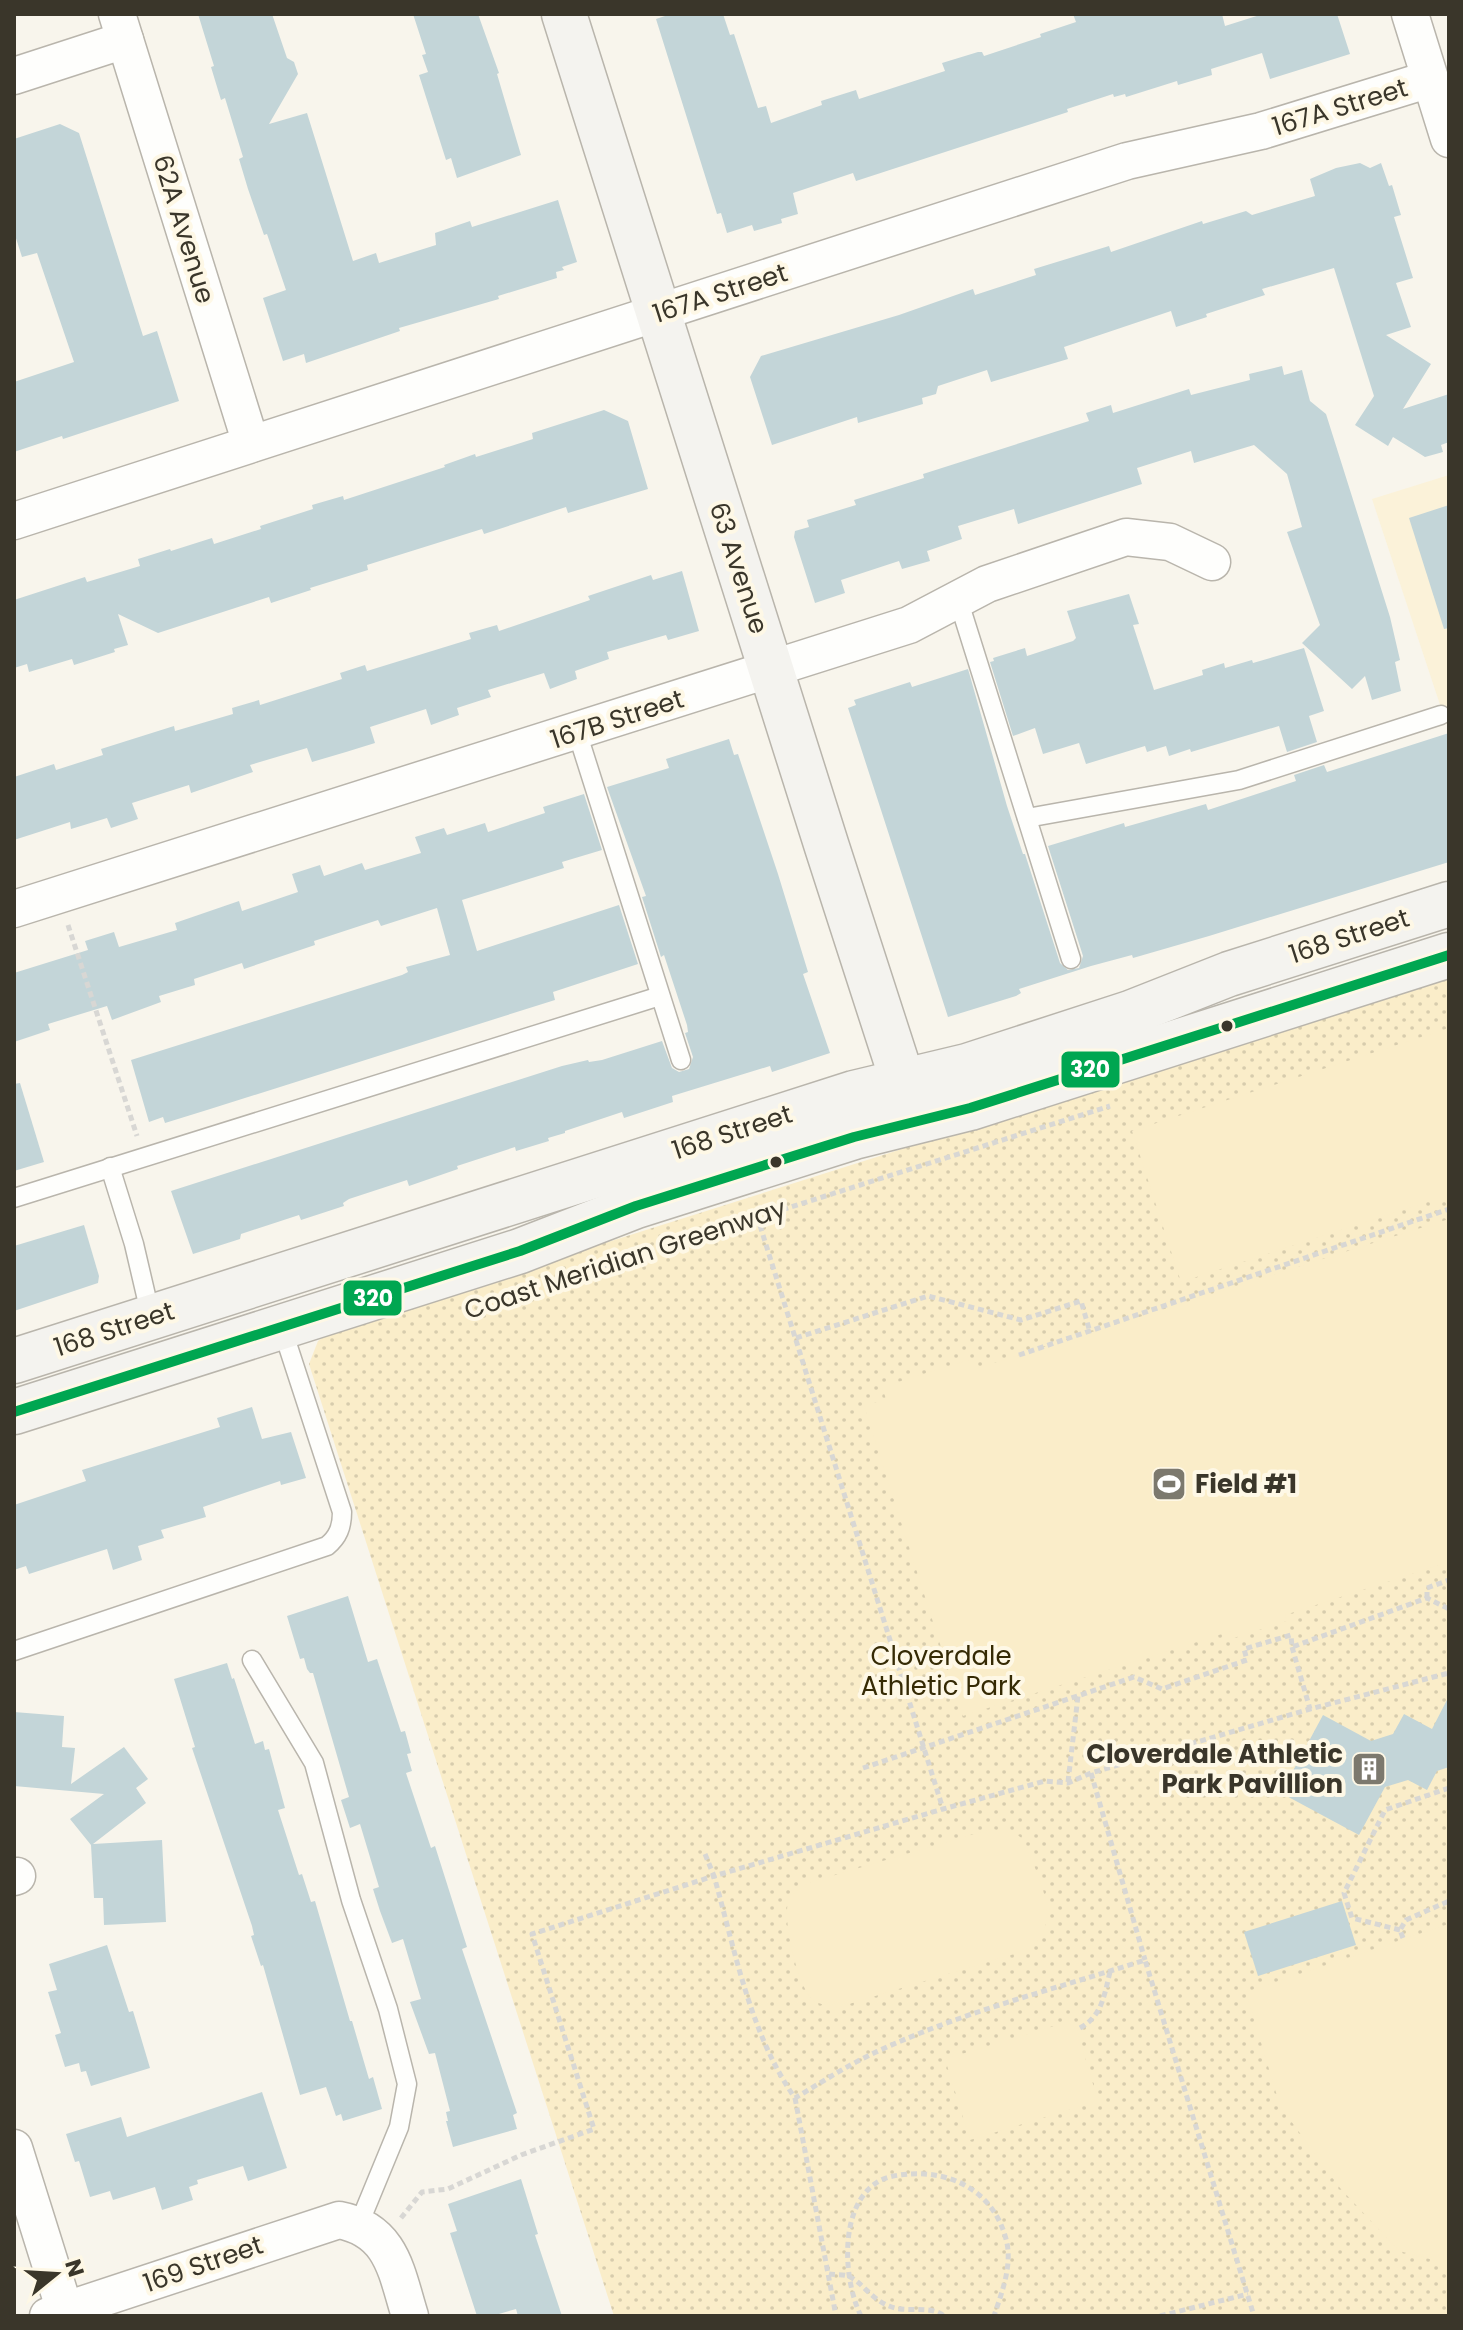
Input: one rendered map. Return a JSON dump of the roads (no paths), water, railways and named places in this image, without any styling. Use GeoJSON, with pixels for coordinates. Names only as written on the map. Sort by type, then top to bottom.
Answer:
{"type":"FeatureCollection","features":[{"type":"Feature","properties":{"kind":"main road","name":"63 Avenue"},"geometry":{"type":"LineString","coordinates":[[564,14],[910,1101]]}},
{"type":"Feature","properties":{"kind":"main road","name":"168 Street"},"geometry":{"type":"LineString","coordinates":[[14,1412],[520,1251],[636,1206],[854,1137],[967,1066],[1130,1013],[1229,974],[1449,904]]}},
{"type":"Feature","properties":{"kind":"main road"},"geometry":{"type":"LineString","coordinates":[[1387,973],[1418,948],[1449,933]]}},
{"type":"Feature","properties":{"kind":"main road","name":"168 Street"},"geometry":{"type":"LineString","coordinates":[[14,1361],[839,1098],[910,1101],[970,1108],[1449,955]]}},
{"type":"Feature","properties":{"kind":"street"},"geometry":{"type":"LineString","coordinates":[[1410,14],[1449,139]]}},
{"type":"Feature","properties":{"kind":"street"},"geometry":{"type":"LineString","coordinates":[[14,76],[121,27]]}},
{"type":"Feature","properties":{"kind":"street","name":"62A Avenue"},"geometry":{"type":"LineString","coordinates":[[121,27],[251,444]]}},
{"type":"Feature","properties":{"kind":"street","name":"167A Street"},"geometry":{"type":"LineString","coordinates":[[14,521],[1127,161],[1261,131],[1430,79]]}},
{"type":"Feature","properties":{"kind":"street","name":"167B Street"},"geometry":{"type":"LineString","coordinates":[[14,909],[909,625],[987,584],[1126,537],[1170,542],[1212,562]]}},
{"type":"Feature","properties":{"kind":"street"},"geometry":{"type":"LineString","coordinates":[[14,2148],[56,2313]]}},
{"type":"Feature","properties":{"kind":"street","name":"169 Street"},"geometry":{"type":"LineString","coordinates":[[56,2313],[316,2226],[339,2220],[359,2224]]}},
{"type":"Feature","properties":{"kind":"street"},"geometry":{"type":"LineString","coordinates":[[359,2224],[382,2240],[397,2271],[410,2316]]}},
{"type":"Feature","properties":{"kind":"lane"},"geometry":{"type":"LineString","coordinates":[[958,599],[1071,959]]}},
{"type":"Feature","properties":{"kind":"lane"},"geometry":{"type":"LineString","coordinates":[[1027,818],[1239,780],[1441,715]]}},
{"type":"Feature","properties":{"kind":"lane"},"geometry":{"type":"LineString","coordinates":[[577,732],[681,1060]]}},
{"type":"Feature","properties":{"kind":"lane"},"geometry":{"type":"LineString","coordinates":[[14,1198],[660,996]]}},
{"type":"Feature","properties":{"kind":"lane"},"geometry":{"type":"LineString","coordinates":[[110,1167],[134,1244],[151,1317]]}},
{"type":"Feature","properties":{"kind":"lane"},"geometry":{"type":"LineString","coordinates":[[14,1651],[327,1546],[335,1540],[342,1523],[342,1512],[282,1328]]}},
{"type":"Feature","properties":{"kind":"lane"},"geometry":{"type":"LineString","coordinates":[[252,1660],[314,1763],[351,1900],[388,2009],[407,2084],[399,2127],[359,2224]]}},
{"type":"Feature","properties":{"kind":"place","name":"Field #1"},"geometry":{"type":"Point","coordinates":[1169,1484]}},
{"type":"Feature","properties":{"kind":"place","name":"Cloverdale Athletic Park Pavillion"},"geometry":{"type":"Point","coordinates":[1369,1769]}},
{"type":"Feature","properties":{"kind":"park label","name":"Cloverdale Athletic Park"},"geometry":{"type":"Point","coordinates":[941,1671]}}]}
